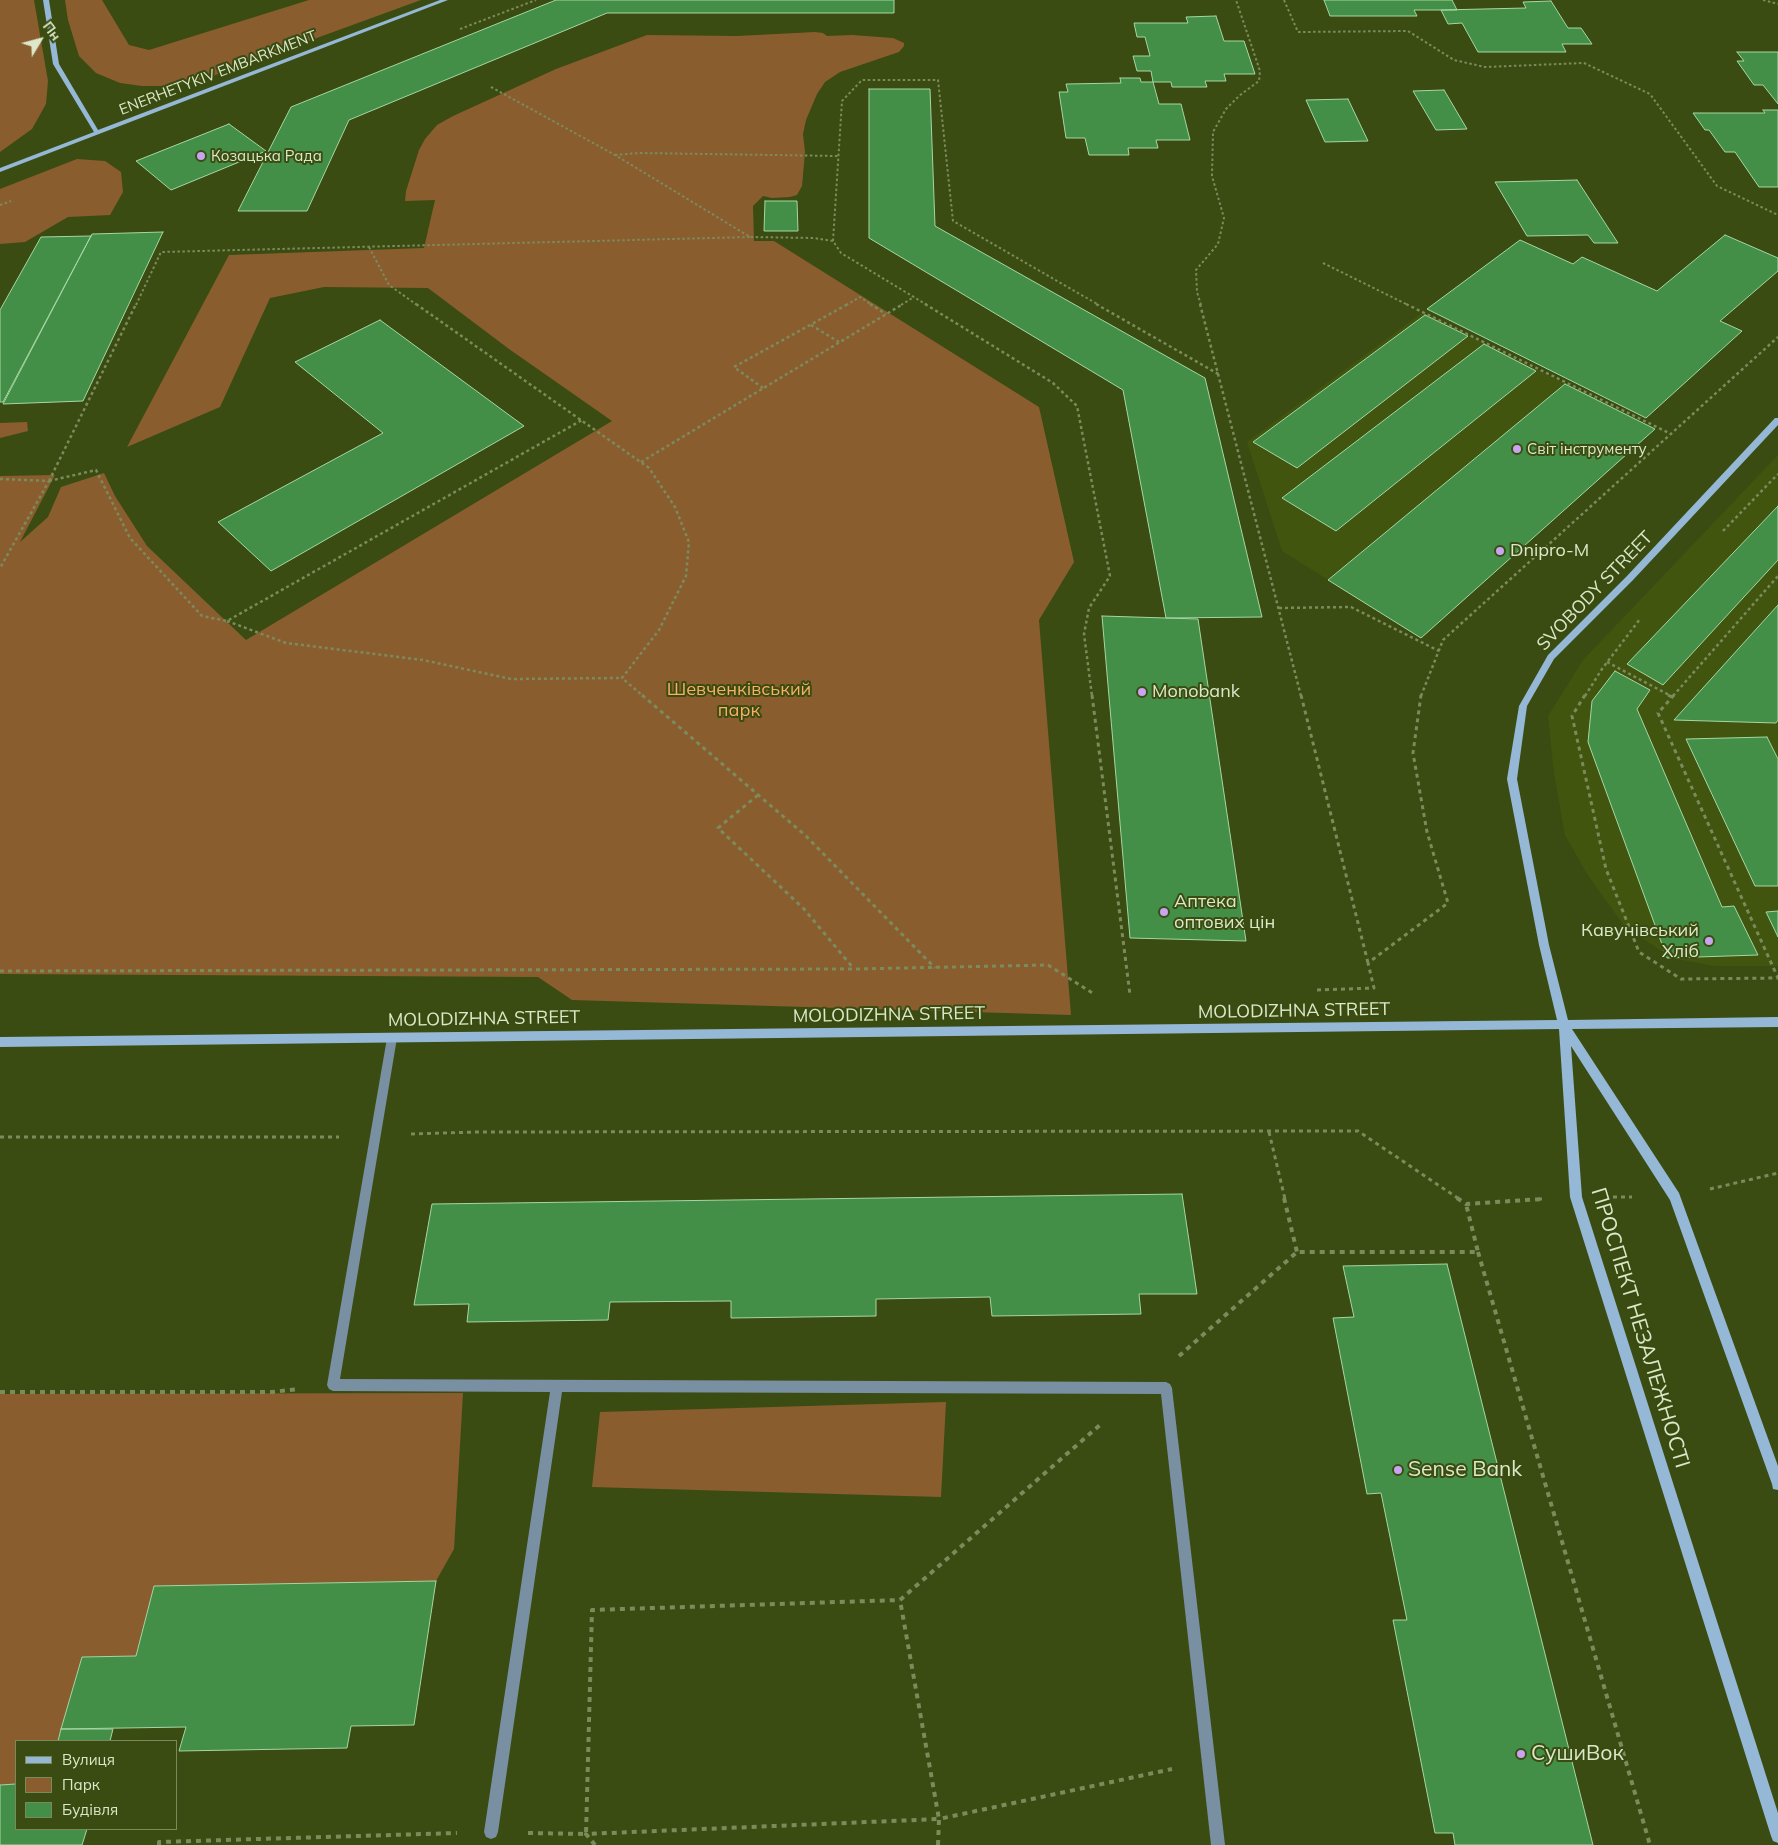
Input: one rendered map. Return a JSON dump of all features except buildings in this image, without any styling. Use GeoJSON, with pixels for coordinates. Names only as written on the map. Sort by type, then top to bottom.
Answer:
{"type":"FeatureCollection","features":[{"type":"Feature","properties":{"kind":"street"},"geometry":{"type":"LineString","coordinates":[[46,0],[56,64],[97,133]]}},
{"type":"Feature","properties":{"kind":"street","name":"ENERHETYKIV EMBARKMENT"},"geometry":{"type":"LineString","coordinates":[[0,170],[446,0]]}},
{"type":"Feature","properties":{"kind":"street","name":"SVOBODY STREET"},"geometry":{"type":"LineString","coordinates":[[1564,1025],[1544,945],[1512,779],[1523,706],[1551,657],[1630,578],[1778,420]]}},
{"type":"Feature","properties":{"kind":"street","name":"MOLODIZHNA STREET"},"geometry":{"type":"LineString","coordinates":[[0,1042],[1778,1022]]}},
{"type":"Feature","properties":{"kind":"street"},"geometry":{"type":"LineString","coordinates":[[1564,1025],[1675,1197],[1778,1484]]}},
{"type":"Feature","properties":{"kind":"street","name":"ПРОСПЕКТ НЕЗАЛЕЖНОСТІ"},"geometry":{"type":"LineString","coordinates":[[1564,1025],[1576,1197],[1778,1836]]}},
{"type":"Feature","properties":{"kind":"lane"},"geometry":{"type":"LineString","coordinates":[[392,1038],[333,1385],[1166,1388],[1218,1845]]}},
{"type":"Feature","properties":{"kind":"lane"},"geometry":{"type":"LineString","coordinates":[[491,1832],[557,1386]]}},
{"type":"Feature","properties":{"kind":"path"},"geometry":{"type":"LineString","coordinates":[[1236,0],[1260,71],[1259,81],[1239,96],[1226,109],[1213,132],[1212,176],[1224,218],[1218,244],[1196,270],[1197,292],[1220,375],[1374,988],[1315,990]]}},
{"type":"Feature","properties":{"kind":"path"},"geometry":{"type":"LineString","coordinates":[[1284,0],[1298,32],[1408,31],[1454,60],[1485,67],[1584,63],[1650,94],[1717,186],[1778,215]]}},
{"type":"Feature","properties":{"kind":"path"},"geometry":{"type":"LineString","coordinates":[[1763,0],[1778,4]]}},
{"type":"Feature","properties":{"kind":"path"},"geometry":{"type":"LineString","coordinates":[[1122,996],[1130,996],[1084,634],[1089,608],[1110,576],[1077,406],[1054,383],[1017,358],[841,253],[833,241],[842,101],[862,80],[938,80],[953,221],[1220,375]]}},
{"type":"Feature","properties":{"kind":"path"},"geometry":{"type":"LineString","coordinates":[[490,87],[615,156],[750,237]]}},
{"type":"Feature","properties":{"kind":"path"},"geometry":{"type":"LineString","coordinates":[[615,156],[639,153],[838,156]]}},
{"type":"Feature","properties":{"kind":"path"},"geometry":{"type":"LineString","coordinates":[[0,568],[49,482],[161,252],[750,237],[814,238],[833,241]]}},
{"type":"Feature","properties":{"kind":"path"},"geometry":{"type":"LineString","coordinates":[[368,247],[390,285],[649,468],[675,507],[689,542],[686,576],[659,630],[622,678]]}},
{"type":"Feature","properties":{"kind":"path"},"geometry":{"type":"LineString","coordinates":[[1323,263],[1671,434]]}},
{"type":"Feature","properties":{"kind":"path"},"geometry":{"type":"LineString","coordinates":[[763,388],[734,367],[860,297],[886,314]]}},
{"type":"Feature","properties":{"kind":"path"},"geometry":{"type":"LineString","coordinates":[[640,462],[914,297]]}},
{"type":"Feature","properties":{"kind":"path"},"geometry":{"type":"LineString","coordinates":[[810,325],[839,342]]}},
{"type":"Feature","properties":{"kind":"path"},"geometry":{"type":"LineString","coordinates":[[1368,963],[1448,903],[1427,832],[1413,753],[1420,698],[1443,640],[1778,337]]}},
{"type":"Feature","properties":{"kind":"path"},"geometry":{"type":"LineString","coordinates":[[227,621],[582,420]]}},
{"type":"Feature","properties":{"kind":"path"},"geometry":{"type":"LineString","coordinates":[[0,479],[49,482],[96,470],[130,538],[202,616],[227,621],[286,643],[422,660],[510,679],[622,678],[806,836],[936,968]]}},
{"type":"Feature","properties":{"kind":"path"},"geometry":{"type":"LineString","coordinates":[[1720,534],[1778,474]]}},
{"type":"Feature","properties":{"kind":"path"},"geometry":{"type":"LineString","coordinates":[[1640,618],[1572,716],[1606,869],[1639,952],[1681,979],[1778,978],[1658,713],[1778,576]]}},
{"type":"Feature","properties":{"kind":"path"},"geometry":{"type":"LineString","coordinates":[[1279,608],[1351,607],[1438,651]]}},
{"type":"Feature","properties":{"kind":"path"},"geometry":{"type":"LineString","coordinates":[[1608,662],[1672,697]]}},
{"type":"Feature","properties":{"kind":"path"},"geometry":{"type":"LineString","coordinates":[[758,795],[718,828],[804,909],[854,969]]}},
{"type":"Feature","properties":{"kind":"path"},"geometry":{"type":"LineString","coordinates":[[0,971],[854,969],[1048,964],[1098,997]]}},
{"type":"Feature","properties":{"kind":"path"},"geometry":{"type":"LineString","coordinates":[[0,1137],[375,1136],[475,1132],[1358,1131],[1466,1204],[1576,1197],[1675,1197],[1778,1174]]}},
{"type":"Feature","properties":{"kind":"path"},"geometry":{"type":"LineString","coordinates":[[1269,1132],[1297,1252]]}},
{"type":"Feature","properties":{"kind":"path"},"geometry":{"type":"LineString","coordinates":[[1466,1204],[1478,1252],[1650,1845]]}},
{"type":"Feature","properties":{"kind":"path"},"geometry":{"type":"LineString","coordinates":[[595,1845],[586,1834],[592,1610],[900,1600],[1297,1252],[1478,1252]]}},
{"type":"Feature","properties":{"kind":"path"},"geometry":{"type":"LineString","coordinates":[[0,1392],[272,1392],[333,1385]]}},
{"type":"Feature","properties":{"kind":"path"},"geometry":{"type":"LineString","coordinates":[[900,1600],[939,1819],[938,1845]]}},
{"type":"Feature","properties":{"kind":"path"},"geometry":{"type":"LineString","coordinates":[[159,1845],[159,1842],[491,1832],[586,1834],[939,1819],[1208,1761]]}},
{"type":"Feature","properties":{"kind":"shaded area"},"geometry":{"type":"Polygon","coordinates":[[[1423,312],[1655,429],[1421,638],[1282,551],[1247,442],[1423,312]]]}},
{"type":"Feature","properties":{"kind":"shaded area"},"geometry":{"type":"Polygon","coordinates":[[[1778,455],[1778,966],[1714,966],[1672,958],[1625,927],[1587,874],[1565,835],[1554,774],[1548,716],[1583,660],[1778,455]]]}},
{"type":"Feature","properties":{"kind":"green space"},"geometry":{"type":"Polygon","coordinates":[[[0,0],[34,0],[48,81],[46,104],[32,129],[0,152],[0,0]]]}},
{"type":"Feature","properties":{"kind":"green space"},"geometry":{"type":"Polygon","coordinates":[[[65,0],[102,0],[129,45],[149,50],[309,0],[421,0],[207,78],[174,86],[142,86],[120,83],[96,73],[79,56],[68,20],[65,0]]]}},
{"type":"Feature","properties":{"kind":"green space","name":"Шевченківський парк"},"geometry":{"type":"Polygon","coordinates":[[[823,33],[827,36],[852,35],[893,38],[904,43],[904,46],[899,52],[840,72],[825,82],[817,94],[806,120],[803,134],[805,152],[802,186],[797,195],[772,198],[763,196],[753,206],[754,241],[774,241],[1039,407],[1074,562],[1039,620],[1071,1015],[572,1000],[538,977],[0,974],[0,476],[55,475],[20,542],[48,517],[61,487],[104,473],[115,496],[147,546],[246,640],[612,421],[509,349],[428,288],[324,287],[270,298],[220,407],[127,447],[229,255],[424,248],[435,200],[405,201],[406,191],[419,150],[425,139],[437,125],[453,116],[556,69],[647,35],[737,36],[823,33]]]}},
{"type":"Feature","properties":{"kind":"green space"},"geometry":{"type":"Polygon","coordinates":[[[77,159],[105,161],[121,172],[123,192],[110,215],[68,217],[25,242],[0,244],[0,189],[77,159]]]}},
{"type":"Feature","properties":{"kind":"green space"},"geometry":{"type":"Polygon","coordinates":[[[27,422],[28,431],[0,438],[0,423],[27,422]]]}},
{"type":"Feature","properties":{"kind":"green space"},"geometry":{"type":"Polygon","coordinates":[[[463,1393],[454,1549],[436,1581],[154,1586],[136,1656],[82,1657],[58,1740],[15,1740],[15,1784],[0,1785],[0,1394],[463,1393]]]}},
{"type":"Feature","properties":{"kind":"green space"},"geometry":{"type":"Polygon","coordinates":[[[946,1402],[941,1497],[592,1487],[600,1412],[946,1402]]]}},
{"type":"Feature","properties":{"kind":"place","name":"Козацька Рада"},"geometry":{"type":"Point","coordinates":[201,156]}},
{"type":"Feature","properties":{"kind":"place","name":"Світ інструменту"},"geometry":{"type":"Point","coordinates":[1517,449]}},
{"type":"Feature","properties":{"kind":"place","name":"Dnipro-M"},"geometry":{"type":"Point","coordinates":[1500,551]}},
{"type":"Feature","properties":{"kind":"place","name":"Monobank"},"geometry":{"type":"Point","coordinates":[1142,692]}},
{"type":"Feature","properties":{"kind":"place","name":"Аптека оптових цін"},"geometry":{"type":"Point","coordinates":[1164,912]}},
{"type":"Feature","properties":{"kind":"place","name":"Кавунівський Хліб"},"geometry":{"type":"Point","coordinates":[1709,941]}},
{"type":"Feature","properties":{"kind":"place","name":"Sense Bank"},"geometry":{"type":"Point","coordinates":[1398,1470]}},
{"type":"Feature","properties":{"kind":"place","name":"СушиВок"},"geometry":{"type":"Point","coordinates":[1521,1754]}}]}
